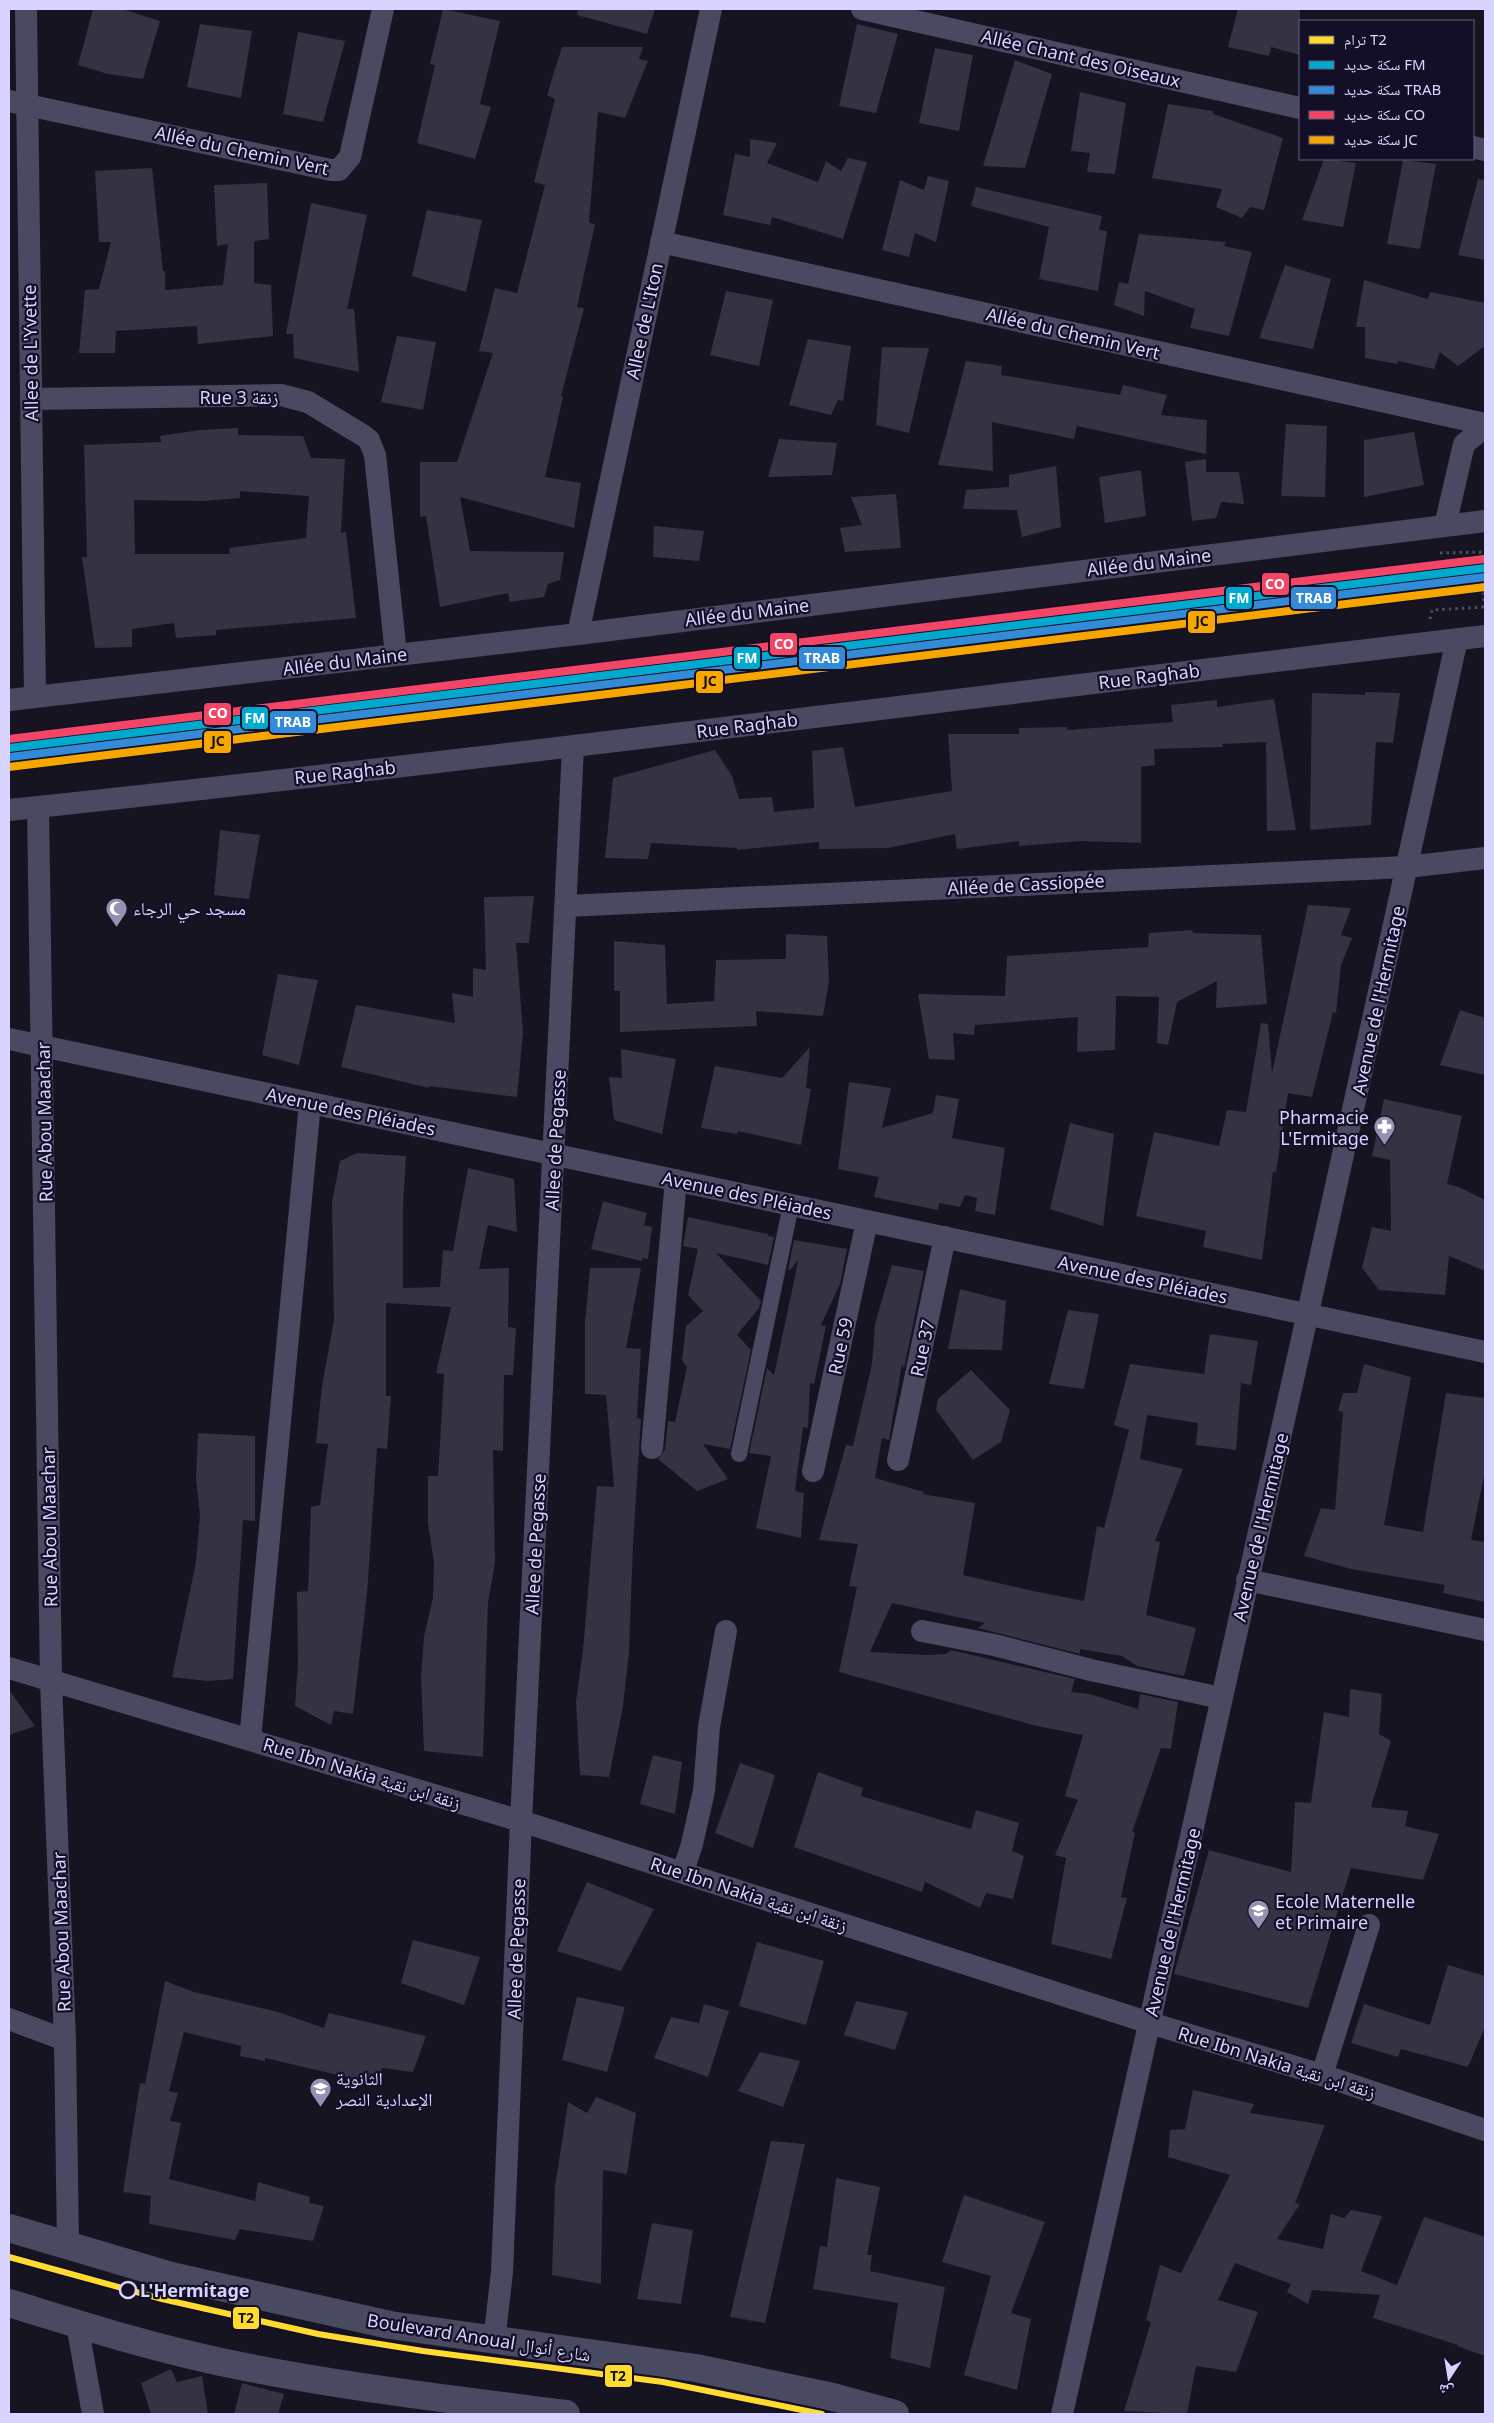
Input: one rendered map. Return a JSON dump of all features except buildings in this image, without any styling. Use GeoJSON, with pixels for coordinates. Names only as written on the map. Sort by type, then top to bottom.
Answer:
{"type":"FeatureCollection","features":[{"type":"Feature","properties":{"kind":"street","name":"Allee de L'Yvette"},"geometry":{"type":"LineString","coordinates":[[26,9],[18,103],[31,399],[35,697]]}},
{"type":"Feature","properties":{"kind":"street","name":"Allée du Chemin Vert"},"geometry":{"type":"LineString","coordinates":[[18,103],[339,170],[350,157],[383,9]]}},
{"type":"Feature","properties":{"kind":"street","name":"Allee de L'Iton"},"geometry":{"type":"LineString","coordinates":[[578,634],[712,9]]}},
{"type":"Feature","properties":{"kind":"street","name":"Allée Chant des Oiseaux"},"geometry":{"type":"LineString","coordinates":[[862,9],[1299,108]]}},
{"type":"Feature","properties":{"kind":"street","name":"Allée du Chemin Vert"},"geometry":{"type":"LineString","coordinates":[[661,242],[1485,425]]}},
{"type":"Feature","properties":{"kind":"street","name":"Rue 3 زنقة"},"geometry":{"type":"LineString","coordinates":[[31,399],[281,395],[308,402],[364,436],[369,440],[375,455],[396,655]]}},
{"type":"Feature","properties":{"kind":"street"},"geometry":{"type":"LineString","coordinates":[[1445,526],[1464,444],[1485,425]]}},
{"type":"Feature","properties":{"kind":"street","name":"Allée du Maine"},"geometry":{"type":"LineString","coordinates":[[9,700],[578,634],[1485,521]]}},
{"type":"Feature","properties":{"kind":"street","name":"Rue Raghab"},"geometry":{"type":"LineString","coordinates":[[9,810],[573,747],[861,710],[1485,636]]}},
{"type":"Feature","properties":{"kind":"street","name":"Avenue de l'Hermitage"},"geometry":{"type":"LineString","coordinates":[[1062,2414],[1247,1580],[1309,1314],[1457,639]]}},
{"type":"Feature","properties":{"kind":"street","name":"Allee de Pegasse"},"geometry":{"type":"LineString","coordinates":[[494,2341],[502,2272],[521,1821],[555,1154],[573,747]]}},
{"type":"Feature","properties":{"kind":"street","name":"Rue Abou Maachar"},"geometry":{"type":"LineString","coordinates":[[38,807],[51,1682],[65,2040],[68,2247]]}},
{"type":"Feature","properties":{"kind":"street","name":"Allée de Cassiopée"},"geometry":{"type":"LineString","coordinates":[[566,906],[1407,867],[1485,858]]}},
{"type":"Feature","properties":{"kind":"street","name":"Avenue des Pléiades"},"geometry":{"type":"LineString","coordinates":[[9,1039],[1485,1352]]}},
{"type":"Feature","properties":{"kind":"street"},"geometry":{"type":"LineString","coordinates":[[250,1740],[310,1103]]}},
{"type":"Feature","properties":{"kind":"street"},"geometry":{"type":"LineString","coordinates":[[652,1448],[676,1180]]}},
{"type":"Feature","properties":{"kind":"street"},"geometry":{"type":"LineString","coordinates":[[739,1454],[791,1204]]}},
{"type":"Feature","properties":{"kind":"street","name":"Rue 59"},"geometry":{"type":"LineString","coordinates":[[812,1471],[866,1220]]}},
{"type":"Feature","properties":{"kind":"street","name":"Rue 37"},"geometry":{"type":"LineString","coordinates":[[898,1460],[945,1237]]}},
{"type":"Feature","properties":{"kind":"street"},"geometry":{"type":"LineString","coordinates":[[1247,1580],[1485,1630]]}},
{"type":"Feature","properties":{"kind":"street"},"geometry":{"type":"LineString","coordinates":[[922,1630],[1091,1670],[1221,1698]]}},
{"type":"Feature","properties":{"kind":"street"},"geometry":{"type":"LineString","coordinates":[[683,1872],[704,1791],[710,1727],[726,1631]]}},
{"type":"Feature","properties":{"kind":"street","name":"Rue Ibn Nakia زنقة ابن نقية"},"geometry":{"type":"LineString","coordinates":[[9,1668],[521,1821],[1150,2023],[1322,2075],[1485,2130]]}},
{"type":"Feature","properties":{"kind":"street"},"geometry":{"type":"LineString","coordinates":[[1322,2075],[1369,1925]]}},
{"type":"Feature","properties":{"kind":"street"},"geometry":{"type":"LineString","coordinates":[[9,2019],[65,2040]]}},
{"type":"Feature","properties":{"kind":"street","name":"Boulevard Anoual شارع أنوال"},"geometry":{"type":"LineString","coordinates":[[9,2228],[170,2276],[390,2325],[734,2375],[834,2397],[895,2414]]}},
{"type":"Feature","properties":{"kind":"street"},"geometry":{"type":"LineString","coordinates":[[9,2303],[76,2324],[219,2362],[312,2379],[566,2414]]}},
{"type":"Feature","properties":{"kind":"street"},"geometry":{"type":"LineString","coordinates":[[76,2324],[93,2414]]}},
{"type":"Feature","properties":{"kind":"path"},"geometry":{"type":"LineString","coordinates":[[1431,553],[1485,552]]}},
{"type":"Feature","properties":{"kind":"path"},"geometry":{"type":"LineString","coordinates":[[1432,610],[1485,607],[1480,553]]}},
{"type":"Feature","properties":{"kind":"tram line","name":"T2"},"geometry":{"type":"LineString","coordinates":[[9,2257],[162,2299],[318,2334],[423,2351],[663,2382],[822,2414]]}},
{"type":"Feature","properties":{"kind":"rail line","name":"CO"},"geometry":{"type":"LineString","coordinates":[[9,739],[1484,559]]}},
{"type":"Feature","properties":{"kind":"rail line","name":"FM"},"geometry":{"type":"LineString","coordinates":[[9,748],[1485,568]]}},
{"type":"Feature","properties":{"kind":"rail line","name":"TRAB"},"geometry":{"type":"LineString","coordinates":[[10,757],[1485,577]]}},
{"type":"Feature","properties":{"kind":"rail line","name":"JC"},"geometry":{"type":"LineString","coordinates":[[9,767],[1485,587]]}},
{"type":"Feature","properties":{"kind":"place","name":"مسجد حي الرجاء"},"geometry":{"type":"Point","coordinates":[117,927]}},
{"type":"Feature","properties":{"kind":"place","name":"Pharmacie L'Ermitage"},"geometry":{"type":"Point","coordinates":[1385,1146]}},
{"type":"Feature","properties":{"kind":"place","name":"Ecole Maternelle et Primaire"},"geometry":{"type":"Point","coordinates":[1259,1930]}},
{"type":"Feature","properties":{"kind":"place","name":"الثانوية الإعدادية النصر"},"geometry":{"type":"Point","coordinates":[320,2107]}},
{"type":"Feature","properties":{"kind":"place","name":"L'Hermitage"},"geometry":{"type":"Point","coordinates":[128,2290]}}]}
